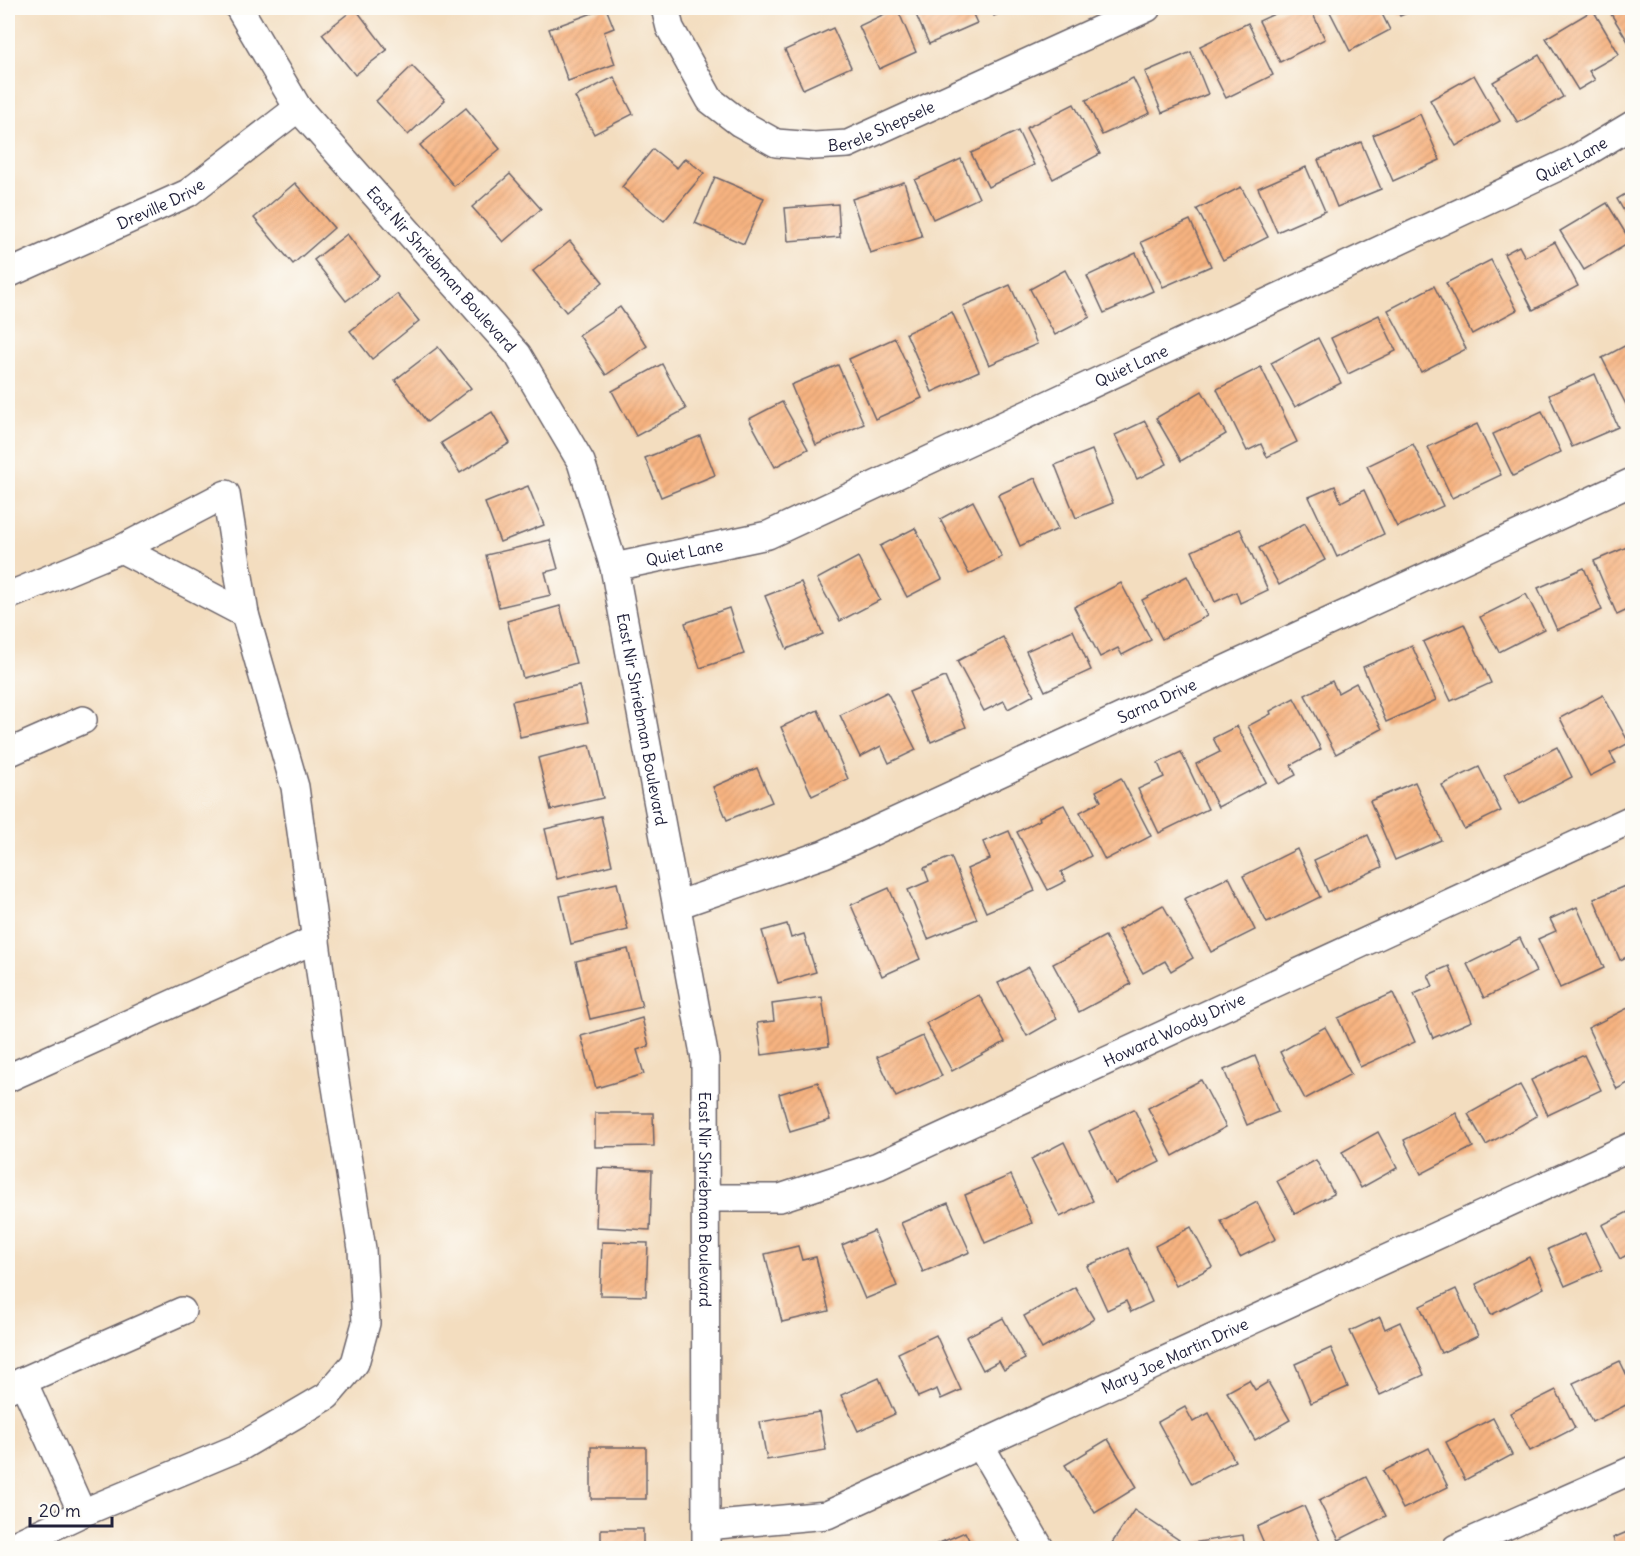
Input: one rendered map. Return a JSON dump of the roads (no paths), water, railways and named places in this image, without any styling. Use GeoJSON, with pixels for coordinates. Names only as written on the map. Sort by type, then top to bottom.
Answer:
{"type":"FeatureCollection","features":[{"type":"Feature","properties":{"kind":"street","name":"East Nir Shriebman Boulevard"},"geometry":{"type":"LineString","coordinates":[[239,8],[298,108],[518,355],[581,462],[614,567],[705,1059],[706,1537]]}},
{"type":"Feature","properties":{"kind":"street","name":"Berele Shepsele"},"geometry":{"type":"LineString","coordinates":[[666,8],[670,28],[710,100],[740,123],[776,143],[814,146],[848,144],[1147,8]]}},
{"type":"Feature","properties":{"kind":"street","name":"Dreville Drive"},"geometry":{"type":"LineString","coordinates":[[8,274],[188,193],[298,108]]}},
{"type":"Feature","properties":{"kind":"street","name":"Quiet Lane"},"geometry":{"type":"LineString","coordinates":[[614,567],[768,535],[1575,159],[1632,125]]}},
{"type":"Feature","properties":{"kind":"street","name":"Sarna Drive"},"geometry":{"type":"LineString","coordinates":[[677,905],[824,854],[1632,482]]}},
{"type":"Feature","properties":{"kind":"street"},"geometry":{"type":"LineString","coordinates":[[8,596],[122,549],[226,494],[245,614],[295,787],[334,1074],[362,1249],[366,1323],[355,1363],[327,1396],[240,1447],[82,1513],[8,1548]]}},
{"type":"Feature","properties":{"kind":"street"},"geometry":{"type":"LineString","coordinates":[[122,549],[245,614]]}},
{"type":"Feature","properties":{"kind":"street"},"geometry":{"type":"LineString","coordinates":[[8,753],[82,720]]}},
{"type":"Feature","properties":{"kind":"street","name":"Howard Woody Drive"},"geometry":{"type":"LineString","coordinates":[[705,1198],[780,1198],[878,1166],[1632,819]]}},
{"type":"Feature","properties":{"kind":"street"},"geometry":{"type":"LineString","coordinates":[[8,1078],[316,939]]}},
{"type":"Feature","properties":{"kind":"street","name":"Mary Joe Martin Drive"},"geometry":{"type":"LineString","coordinates":[[706,1537],[827,1515],[1632,1146]]}},
{"type":"Feature","properties":{"kind":"street"},"geometry":{"type":"LineString","coordinates":[[82,1513],[15,1385],[182,1311]]}},
{"type":"Feature","properties":{"kind":"street"},"geometry":{"type":"LineString","coordinates":[[980,1445],[1040,1548]]}},
{"type":"Feature","properties":{"kind":"street"},"geometry":{"type":"LineString","coordinates":[[1456,1548],[1632,1470]]}}]}
